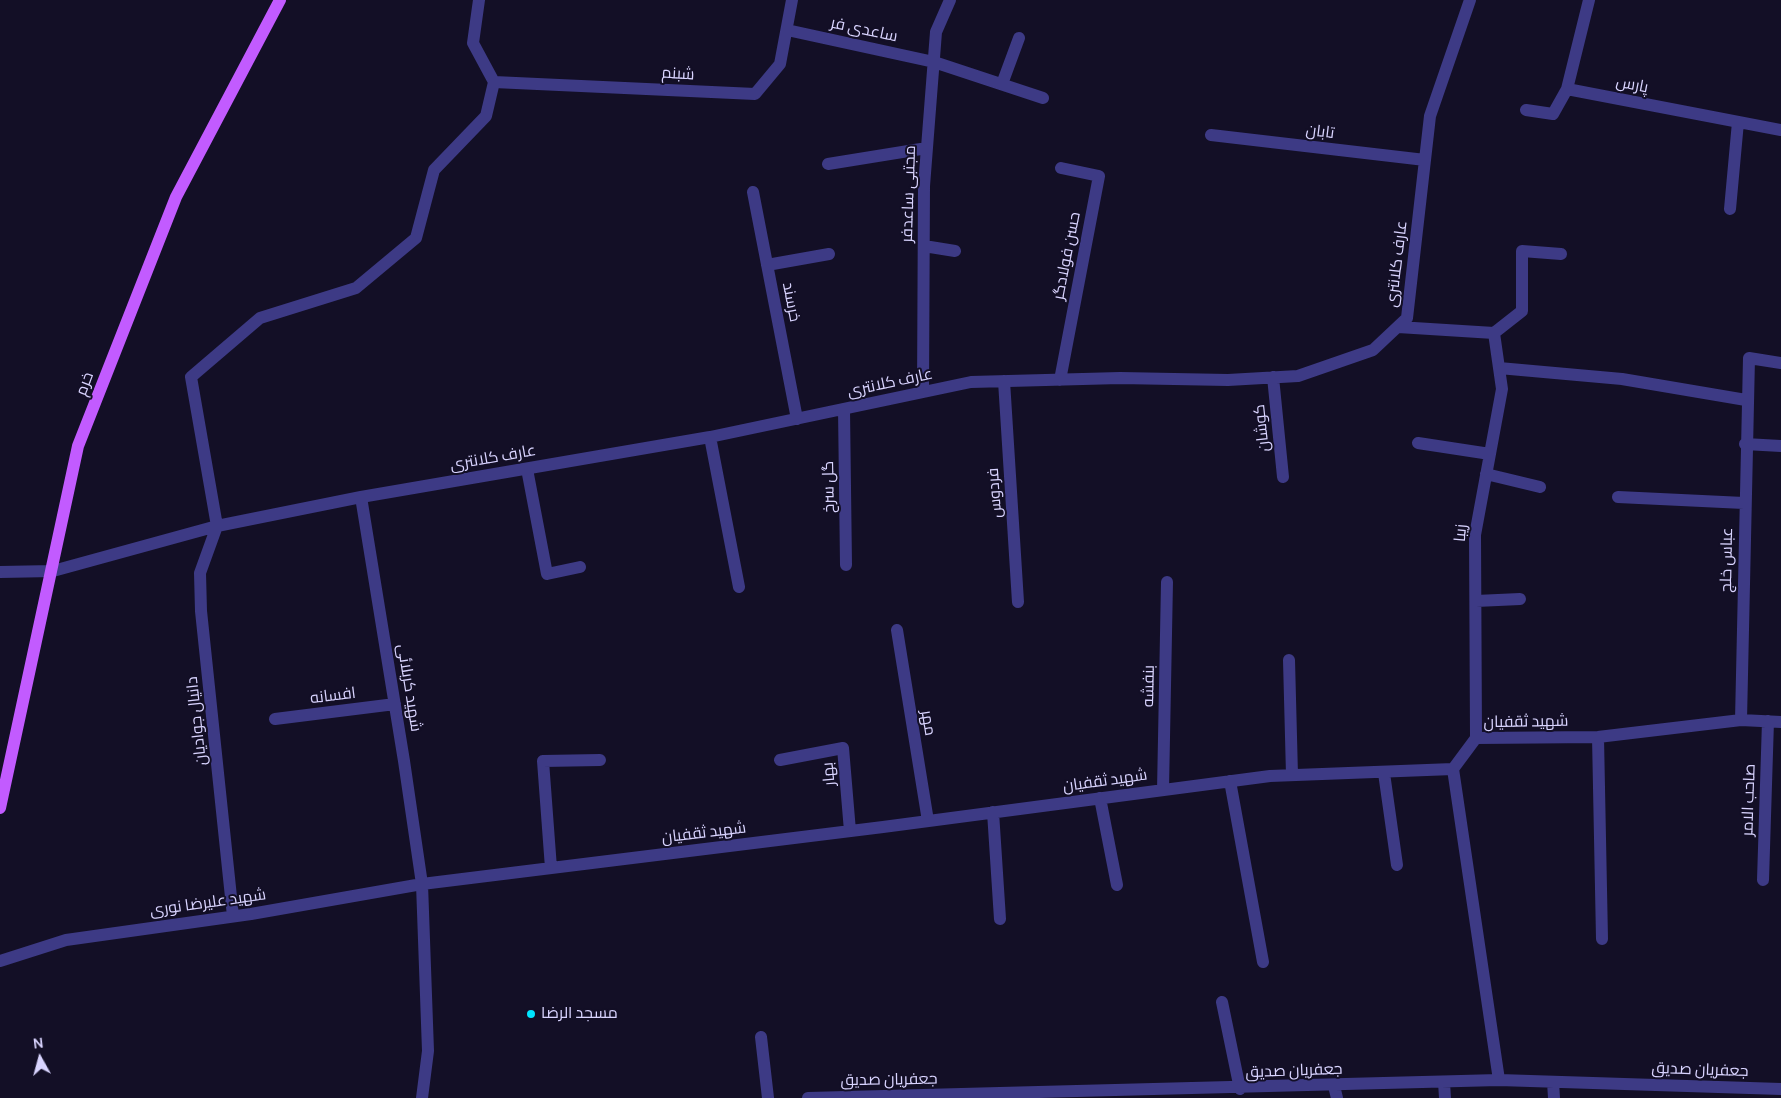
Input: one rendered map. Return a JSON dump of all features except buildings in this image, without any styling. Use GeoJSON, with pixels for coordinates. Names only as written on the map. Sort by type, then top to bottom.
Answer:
{"type":"FeatureCollection","features":[{"type":"Feature","properties":{"kind":"main road","name":"خرم"},"geometry":{"type":"LineString","coordinates":[[0,808],[4,771],[52,571],[78,446],[176,197],[280,0]]}},
{"type":"Feature","properties":{"kind":"street"},"geometry":{"type":"LineString","coordinates":[[217,526],[191,377],[260,318],[356,288],[416,238],[434,170],[486,116],[494,82],[473,43],[479,0]]}},
{"type":"Feature","properties":{"kind":"street","name":"شبنم"},"geometry":{"type":"LineString","coordinates":[[494,82],[755,94],[780,64],[792,0]]}},
{"type":"Feature","properties":{"kind":"street","name":"مجتبی ساعدفر"},"geometry":{"type":"LineString","coordinates":[[924,392],[924,186],[926,148],[936,32],[950,0]]}},
{"type":"Feature","properties":{"kind":"street","name":"عارف کلانتری"},"geometry":{"type":"LineString","coordinates":[[0,572],[52,571],[217,526],[361,497],[710,437],[971,382],[1228,380],[1298,376],[1373,350],[1407,318],[1430,116],[1470,0]]}},
{"type":"Feature","properties":{"kind":"street"},"geometry":{"type":"LineString","coordinates":[[1526,110],[1553,114],[1567,89],[1589,0]]}},
{"type":"Feature","properties":{"kind":"street","name":"ساعدی فر"},"geometry":{"type":"LineString","coordinates":[[787,30],[934,62],[1043,98]]}},
{"type":"Feature","properties":{"kind":"street"},"geometry":{"type":"LineString","coordinates":[[1002,84],[1019,38]]}},
{"type":"Feature","properties":{"kind":"street","name":"پارس"},"geometry":{"type":"LineString","coordinates":[[1567,89],[1781,130]]}},
{"type":"Feature","properties":{"kind":"street"},"geometry":{"type":"LineString","coordinates":[[1730,209],[1738,122]]}},
{"type":"Feature","properties":{"kind":"street","name":"تابان"},"geometry":{"type":"LineString","coordinates":[[1211,135],[1425,160]]}},
{"type":"Feature","properties":{"kind":"street"},"geometry":{"type":"LineString","coordinates":[[828,164],[926,148]]}},
{"type":"Feature","properties":{"kind":"street","name":"حسن فولادگر"},"geometry":{"type":"LineString","coordinates":[[1060,380],[1099,176],[1061,168]]}},
{"type":"Feature","properties":{"kind":"street","name":"خرسند"},"geometry":{"type":"LineString","coordinates":[[753,192],[797,419]]}},
{"type":"Feature","properties":{"kind":"street"},"geometry":{"type":"LineString","coordinates":[[924,246],[955,251]]}},
{"type":"Feature","properties":{"kind":"street"},"geometry":{"type":"LineString","coordinates":[[1398,327],[1494,333],[1522,311],[1522,251],[1561,254]]}},
{"type":"Feature","properties":{"kind":"street"},"geometry":{"type":"LineString","coordinates":[[767,265],[829,254]]}},
{"type":"Feature","properties":{"kind":"street","name":"زیبا"},"geometry":{"type":"LineString","coordinates":[[1476,738],[1476,535],[1502,389],[1494,333]]}},
{"type":"Feature","properties":{"kind":"street","name":"عباس خلج"},"geometry":{"type":"LineString","coordinates":[[1741,720],[1745,444],[1749,358],[1781,362]]}},
{"type":"Feature","properties":{"kind":"street"},"geometry":{"type":"LineString","coordinates":[[1499,368],[1622,379],[1746,400]]}},
{"type":"Feature","properties":{"kind":"street","name":"کوشان"},"geometry":{"type":"LineString","coordinates":[[1273,377],[1283,476]]}},
{"type":"Feature","properties":{"kind":"street","name":"فردوس"},"geometry":{"type":"LineString","coordinates":[[1004,381],[1018,602]]}},
{"type":"Feature","properties":{"kind":"street","name":"گل سرخ"},"geometry":{"type":"LineString","coordinates":[[844,409],[846,565]]}},
{"type":"Feature","properties":{"kind":"street"},"geometry":{"type":"LineString","coordinates":[[710,437],[739,587]]}},
{"type":"Feature","properties":{"kind":"street"},"geometry":{"type":"LineString","coordinates":[[1418,443],[1490,454]]}},
{"type":"Feature","properties":{"kind":"street"},"geometry":{"type":"LineString","coordinates":[[1745,444],[1781,446]]}},
{"type":"Feature","properties":{"kind":"street"},"geometry":{"type":"LineString","coordinates":[[527,469],[548,574],[580,567]]}},
{"type":"Feature","properties":{"kind":"street"},"geometry":{"type":"LineString","coordinates":[[1486,474],[1540,487]]}},
{"type":"Feature","properties":{"kind":"street","name":"شهید کربلائی"},"geometry":{"type":"LineString","coordinates":[[361,497],[422,884],[428,1051],[422,1098]]}},
{"type":"Feature","properties":{"kind":"street"},"geometry":{"type":"LineString","coordinates":[[1618,497],[1744,503]]}},
{"type":"Feature","properties":{"kind":"street","name":"دانیال جوادیان"},"geometry":{"type":"LineString","coordinates":[[217,526],[200,573],[201,611],[233,916]]}},
{"type":"Feature","properties":{"kind":"street","name":"بنفشه"},"geometry":{"type":"LineString","coordinates":[[1163,790],[1167,582]]}},
{"type":"Feature","properties":{"kind":"street"},"geometry":{"type":"LineString","coordinates":[[1476,601],[1520,599]]}},
{"type":"Feature","properties":{"kind":"street","name":"مهر"},"geometry":{"type":"LineString","coordinates":[[896,630],[928,821]]}},
{"type":"Feature","properties":{"kind":"street"},"geometry":{"type":"LineString","coordinates":[[1289,660],[1292,775]]}},
{"type":"Feature","properties":{"kind":"street","name":"افسانه"},"geometry":{"type":"LineString","coordinates":[[275,719],[395,704]]}},
{"type":"Feature","properties":{"kind":"street","name":"شهید ثقفیان"},"geometry":{"type":"LineString","coordinates":[[422,884],[850,831],[1230,781],[1292,775],[1453,769],[1476,738],[1598,737],[1741,720],[1781,722]]}},
{"type":"Feature","properties":{"kind":"street","name":"صاحب الامر"},"geometry":{"type":"LineString","coordinates":[[1763,880],[1768,722]]}},
{"type":"Feature","properties":{"kind":"street"},"geometry":{"type":"LineString","coordinates":[[1598,737],[1602,939]]}},
{"type":"Feature","properties":{"kind":"street","name":"بهار"},"geometry":{"type":"LineString","coordinates":[[780,760],[843,748],[850,831]]}},
{"type":"Feature","properties":{"kind":"street"},"geometry":{"type":"LineString","coordinates":[[550,868],[543,761],[600,760]]}},
{"type":"Feature","properties":{"kind":"street"},"geometry":{"type":"LineString","coordinates":[[1453,769],[1498,1080]]}},
{"type":"Feature","properties":{"kind":"street"},"geometry":{"type":"LineString","coordinates":[[1384,773],[1397,866]]}},
{"type":"Feature","properties":{"kind":"street"},"geometry":{"type":"LineString","coordinates":[[1230,781],[1263,962]]}},
{"type":"Feature","properties":{"kind":"street"},"geometry":{"type":"LineString","coordinates":[[1100,798],[1118,885]]}},
{"type":"Feature","properties":{"kind":"street"},"geometry":{"type":"LineString","coordinates":[[993,812],[1000,920]]}},
{"type":"Feature","properties":{"kind":"street","name":"شهید علیرضا نوری"},"geometry":{"type":"LineString","coordinates":[[0,961],[66,940],[233,916],[422,884]]}},
{"type":"Feature","properties":{"kind":"street"},"geometry":{"type":"LineString","coordinates":[[1222,1002],[1240,1088]]}},
{"type":"Feature","properties":{"kind":"street"},"geometry":{"type":"LineString","coordinates":[[761,1037],[768,1098]]}},
{"type":"Feature","properties":{"kind":"street","name":"جعفریان صدیق"},"geometry":{"type":"LineString","coordinates":[[808,1098],[1047,1095],[1240,1088],[1336,1092],[1444,1082],[1498,1080],[1781,1089]]}},
{"type":"Feature","properties":{"kind":"street"},"geometry":{"type":"LineString","coordinates":[[1444,1082],[1445,1098]]}},
{"type":"Feature","properties":{"kind":"street"},"geometry":{"type":"LineString","coordinates":[[1553,1082],[1554,1098]]}},
{"type":"Feature","properties":{"kind":"place","name":"مسجد الرضا"},"geometry":{"type":"Point","coordinates":[531,1014]}}]}
